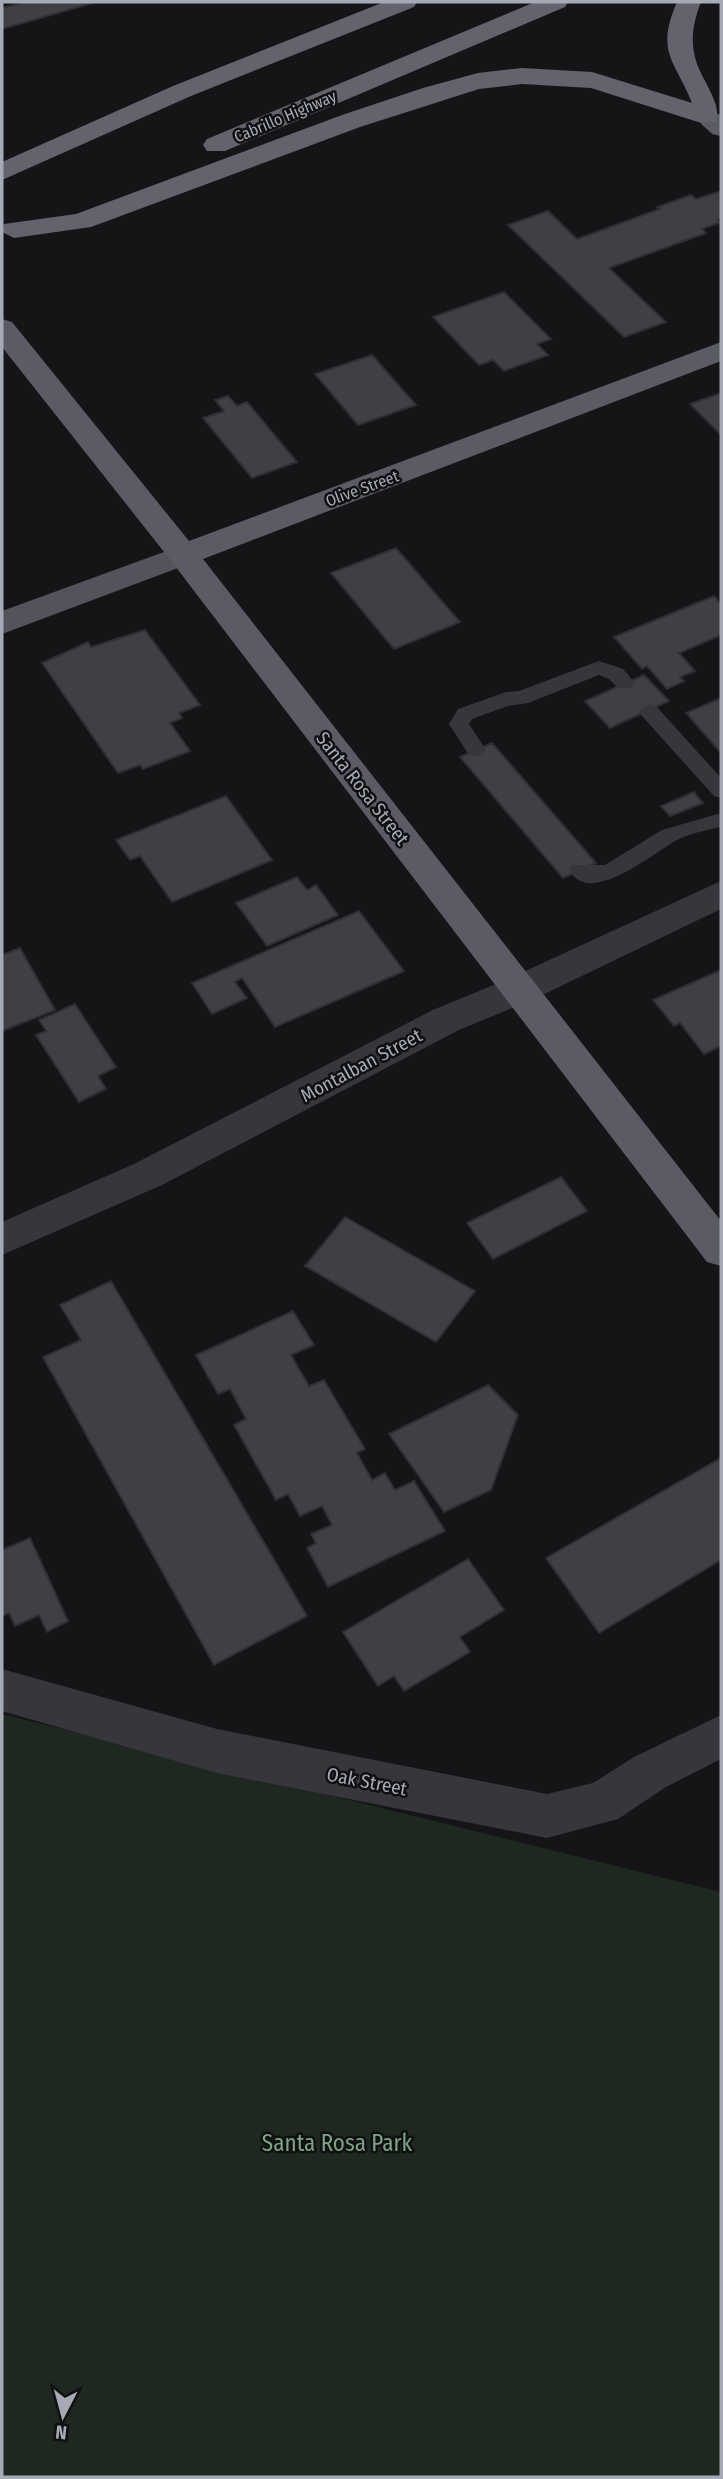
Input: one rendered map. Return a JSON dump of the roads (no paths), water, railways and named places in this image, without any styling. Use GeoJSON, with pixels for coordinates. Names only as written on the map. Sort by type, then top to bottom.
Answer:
{"type":"FeatureCollection","features":[{"type":"Feature","properties":{"kind":"highway"},"geometry":{"type":"LineString","coordinates":[[182,91],[223,58],[350,2]]}},
{"type":"Feature","properties":{"kind":"highway"},"geometry":{"type":"LineString","coordinates":[[2,172],[182,91],[405,2]]}},
{"type":"Feature","properties":{"kind":"highway","name":"Cabrillo Highway"},"geometry":{"type":"LineString","coordinates":[[8,233],[556,2]]}},
{"type":"Feature","properties":{"kind":"highway"},"geometry":{"type":"LineString","coordinates":[[690,2],[680,32],[681,53],[687,73],[708,102],[714,122]]}},
{"type":"Feature","properties":{"kind":"highway"},"geometry":{"type":"LineString","coordinates":[[8,233],[81,221],[351,121],[432,93],[478,81],[522,76],[592,80],[627,89],[714,122]]}},
{"type":"Feature","properties":{"kind":"highway","name":"Santa Rosa Street"},"geometry":{"type":"LineString","coordinates":[[2,328],[183,555],[721,1250]]}},
{"type":"Feature","properties":{"kind":"highway","name":"Olive Street"},"geometry":{"type":"LineString","coordinates":[[183,555],[721,352]]}},
{"type":"Feature","properties":{"kind":"main road","name":"Olive Street"},"geometry":{"type":"LineString","coordinates":[[2,623],[183,555]]}},
{"type":"Feature","properties":{"kind":"street","name":"Montalban Street"},"geometry":{"type":"LineString","coordinates":[[2,1239],[149,1174],[446,1020],[521,989],[721,894]]}},
{"type":"Feature","properties":{"kind":"street","name":"Oak Street"},"geometry":{"type":"LineString","coordinates":[[2,1690],[217,1751],[547,1816],[602,1803],[650,1772],[721,1736]]}},
{"type":"Feature","properties":{"kind":"lane"},"geometry":{"type":"LineString","coordinates":[[476,750],[459,724],[465,714],[506,699],[520,698],[599,668],[616,674],[625,683]]}},
{"type":"Feature","properties":{"kind":"lane"},"geometry":{"type":"LineString","coordinates":[[649,711],[721,791]]}},
{"type":"Feature","properties":{"kind":"lane"},"geometry":{"type":"LineString","coordinates":[[579,870],[585,875],[602,876],[668,836],[691,826],[721,820]]}},
{"type":"Feature","properties":{"kind":"park label","name":"Santa Rosa Park"},"geometry":{"type":"Point","coordinates":[337,2143]}}]}
